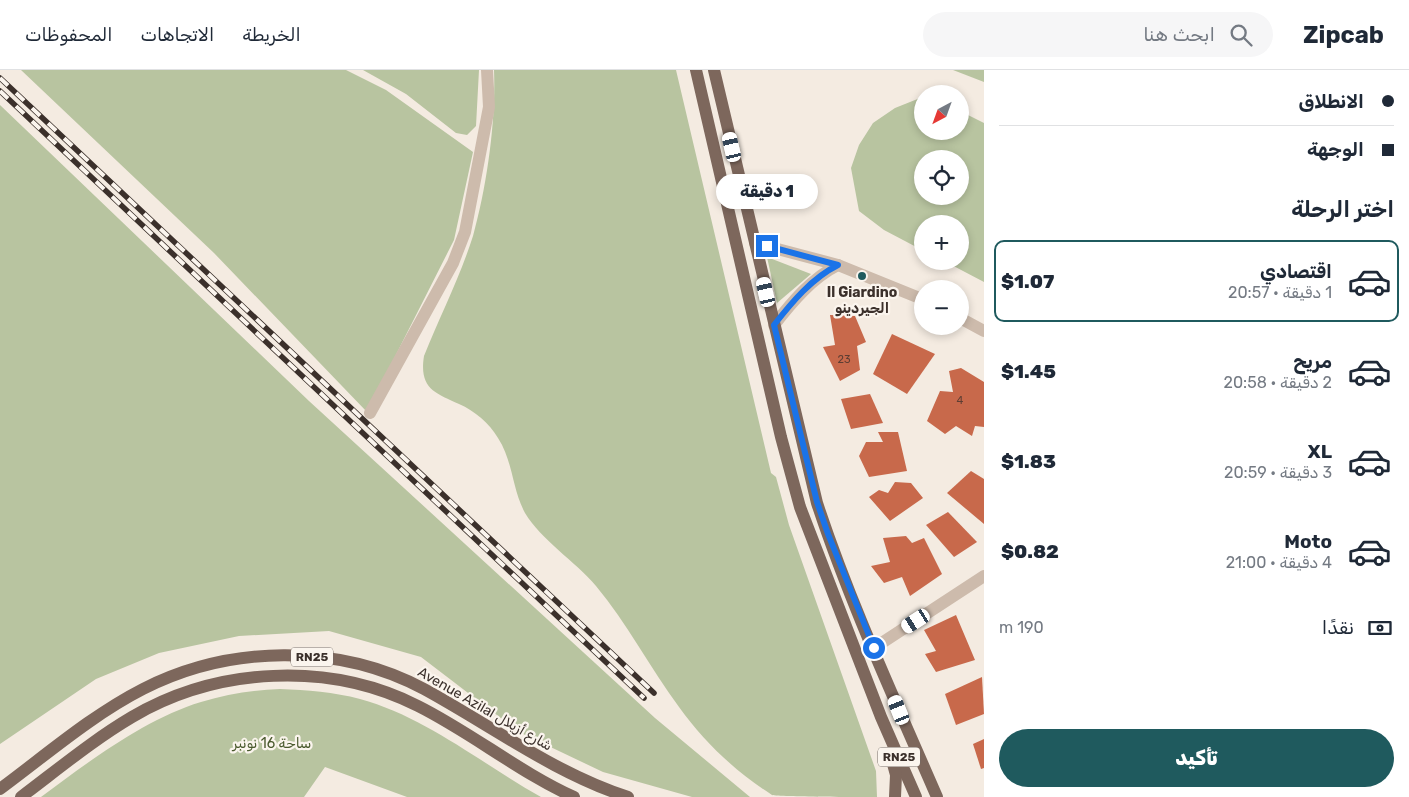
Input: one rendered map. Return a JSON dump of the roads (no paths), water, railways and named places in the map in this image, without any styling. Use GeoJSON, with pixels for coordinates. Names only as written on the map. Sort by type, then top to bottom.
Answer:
{"type":"FeatureCollection","features":[{"type":"Feature","properties":{"kind":"main road","name":"RN25"},"geometry":{"type":"LineString","coordinates":[[696,70],[790,472],[811,541],[916,797]]}},
{"type":"Feature","properties":{"kind":"main road","name":"RN25"},"geometry":{"type":"LineString","coordinates":[[714,70],[817,502],[874,648],[937,797]]}},
{"type":"Feature","properties":{"kind":"main road","name":"Avenue Azilal شارع أزيلال"},"geometry":{"type":"LineString","coordinates":[[0,789],[110,709],[143,689],[169,677],[215,663],[282,655],[340,661],[396,676],[422,688],[548,762],[596,785],[628,797]]}},
{"type":"Feature","properties":{"kind":"main road","name":"RN25"},"geometry":{"type":"LineString","coordinates":[[21,797],[109,732],[155,704],[189,691],[232,680],[286,675],[312,676],[348,682],[416,705],[574,797]]}},
{"type":"Feature","properties":{"kind":"main road","name":"RN25"},"geometry":{"type":"LineString","coordinates":[[888,732],[896,775],[895,797]]}},
{"type":"Feature","properties":{"kind":"street"},"geometry":{"type":"LineString","coordinates":[[370,414],[453,262],[465,232],[489,106],[486,70]]}},
{"type":"Feature","properties":{"kind":"street"},"geometry":{"type":"LineString","coordinates":[[755,243],[838,265],[914,296]]}},
{"type":"Feature","properties":{"kind":"street"},"geometry":{"type":"LineString","coordinates":[[774,325],[802,292],[825,272],[838,265]]}},
{"type":"Feature","properties":{"kind":"street"},"geometry":{"type":"LineString","coordinates":[[969,322],[984,330]]}},
{"type":"Feature","properties":{"kind":"street"},"geometry":{"type":"LineString","coordinates":[[874,648],[984,576]]}},
{"type":"Feature","properties":{"kind":"railway"},"geometry":{"type":"LineString","coordinates":[[0,78],[654,693]]}},
{"type":"Feature","properties":{"kind":"railway"},"geometry":{"type":"LineString","coordinates":[[0,91],[644,698]]}},
{"type":"Feature","properties":{"kind":"place","name":"Il Giardino الجيردينو"},"geometry":{"type":"Point","coordinates":[862,276]}},
{"type":"Feature","properties":{"kind":"park label","name":"ساحة 16 نونبر"},"geometry":{"type":"Point","coordinates":[272,743]}}]}
